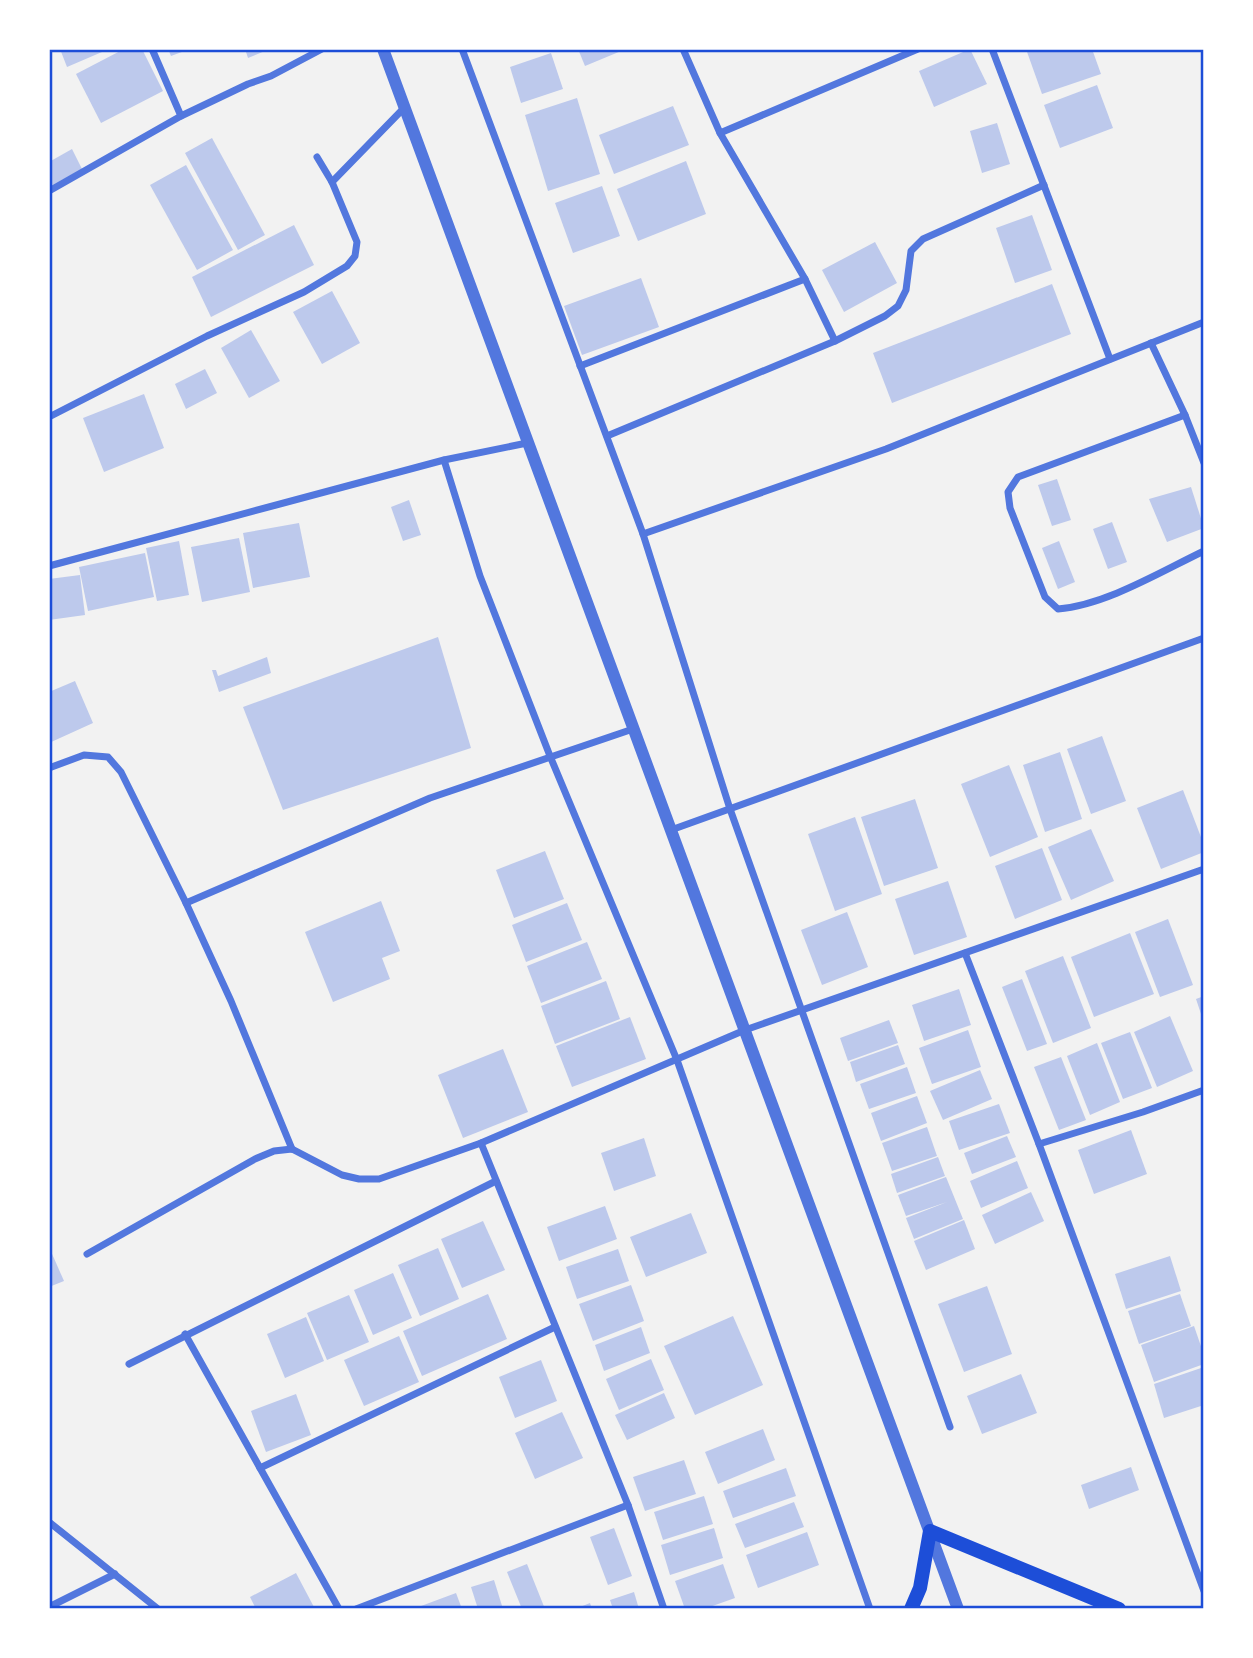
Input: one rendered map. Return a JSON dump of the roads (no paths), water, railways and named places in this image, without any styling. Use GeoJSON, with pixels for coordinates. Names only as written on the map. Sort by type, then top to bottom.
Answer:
{"type":"FeatureCollection","features":[{"type":"Feature","properties":{"kind":"main road"},"geometry":{"type":"LineString","coordinates":[[911,1609],[920,1588],[930,1531],[1119,1609]]}},
{"type":"Feature","properties":{"kind":"street"},"geometry":{"type":"LineString","coordinates":[[152,49],[181,116]]}},
{"type":"Feature","properties":{"kind":"street"},"geometry":{"type":"LineString","coordinates":[[49,191],[181,116],[271,76],[307,53],[322,49]]}},
{"type":"Feature","properties":{"kind":"street"},"geometry":{"type":"LineString","coordinates":[[383,49],[958,1609]]}},
{"type":"Feature","properties":{"kind":"street"},"geometry":{"type":"LineString","coordinates":[[462,49],[643,534],[730,809],[950,1427]]}},
{"type":"Feature","properties":{"kind":"street"},"geometry":{"type":"LineString","coordinates":[[683,49],[720,133],[805,279],[835,341]]}},
{"type":"Feature","properties":{"kind":"street"},"geometry":{"type":"LineString","coordinates":[[720,133],[918,49]]}},
{"type":"Feature","properties":{"kind":"street"},"geometry":{"type":"LineString","coordinates":[[992,49],[1110,359]]}},
{"type":"Feature","properties":{"kind":"street"},"geometry":{"type":"LineString","coordinates":[[332,182],[404,108]]}},
{"type":"Feature","properties":{"kind":"street"},"geometry":{"type":"LineString","coordinates":[[49,417],[218,330],[304,292],[347,266],[355,256],[357,243],[332,182],[317,158]]}},
{"type":"Feature","properties":{"kind":"street"},"geometry":{"type":"LineString","coordinates":[[607,436],[835,341],[885,316],[898,306],[906,290],[911,251],[923,239],[1044,185]]}},
{"type":"Feature","properties":{"kind":"street"},"geometry":{"type":"LineString","coordinates":[[580,366],[805,279]]}},
{"type":"Feature","properties":{"kind":"street"},"geometry":{"type":"LineString","coordinates":[[643,534],[886,449],[1204,321]]}},
{"type":"Feature","properties":{"kind":"street"},"geometry":{"type":"LineString","coordinates":[[1151,343],[1204,463]]}},
{"type":"Feature","properties":{"kind":"street"},"geometry":{"type":"LineString","coordinates":[[1185,415],[1018,477],[1008,492],[1010,508],[1045,597],[1058,609],[1095,601],[1204,551]]}},
{"type":"Feature","properties":{"kind":"street"},"geometry":{"type":"LineString","coordinates":[[49,566],[444,460],[527,443]]}},
{"type":"Feature","properties":{"kind":"street"},"geometry":{"type":"LineString","coordinates":[[444,460],[480,576],[550,756],[677,1060],[870,1609]]}},
{"type":"Feature","properties":{"kind":"street"},"geometry":{"type":"LineString","coordinates":[[671,830],[1204,638]]}},
{"type":"Feature","properties":{"kind":"street"},"geometry":{"type":"LineString","coordinates":[[186,903],[430,797],[633,729]]}},
{"type":"Feature","properties":{"kind":"street"},"geometry":{"type":"LineString","coordinates":[[49,768],[85,755],[108,757],[121,772],[231,1000],[292,1149]]}},
{"type":"Feature","properties":{"kind":"street"},"geometry":{"type":"LineString","coordinates":[[87,1254],[255,1159],[274,1151],[292,1149],[342,1175],[359,1179],[379,1179],[481,1143],[745,1030],[1204,869]]}},
{"type":"Feature","properties":{"kind":"street"},"geometry":{"type":"LineString","coordinates":[[965,953],[1204,1591]]}},
{"type":"Feature","properties":{"kind":"street"},"geometry":{"type":"LineString","coordinates":[[1038,1144],[1204,1090]]}},
{"type":"Feature","properties":{"kind":"street"},"geometry":{"type":"LineString","coordinates":[[481,1143],[628,1505],[664,1609]]}},
{"type":"Feature","properties":{"kind":"street"},"geometry":{"type":"LineString","coordinates":[[129,1363],[496,1181]]}},
{"type":"Feature","properties":{"kind":"street"},"geometry":{"type":"LineString","coordinates":[[260,1468],[555,1326]]}},
{"type":"Feature","properties":{"kind":"street"},"geometry":{"type":"LineString","coordinates":[[186,1334],[339,1609]]}},
{"type":"Feature","properties":{"kind":"street"},"geometry":{"type":"LineString","coordinates":[[356,1609],[628,1505]]}},
{"type":"Feature","properties":{"kind":"street"},"geometry":{"type":"LineString","coordinates":[[49,1522],[158,1609]]}},
{"type":"Feature","properties":{"kind":"street"},"geometry":{"type":"LineString","coordinates":[[49,1607],[115,1574]]}}]}
